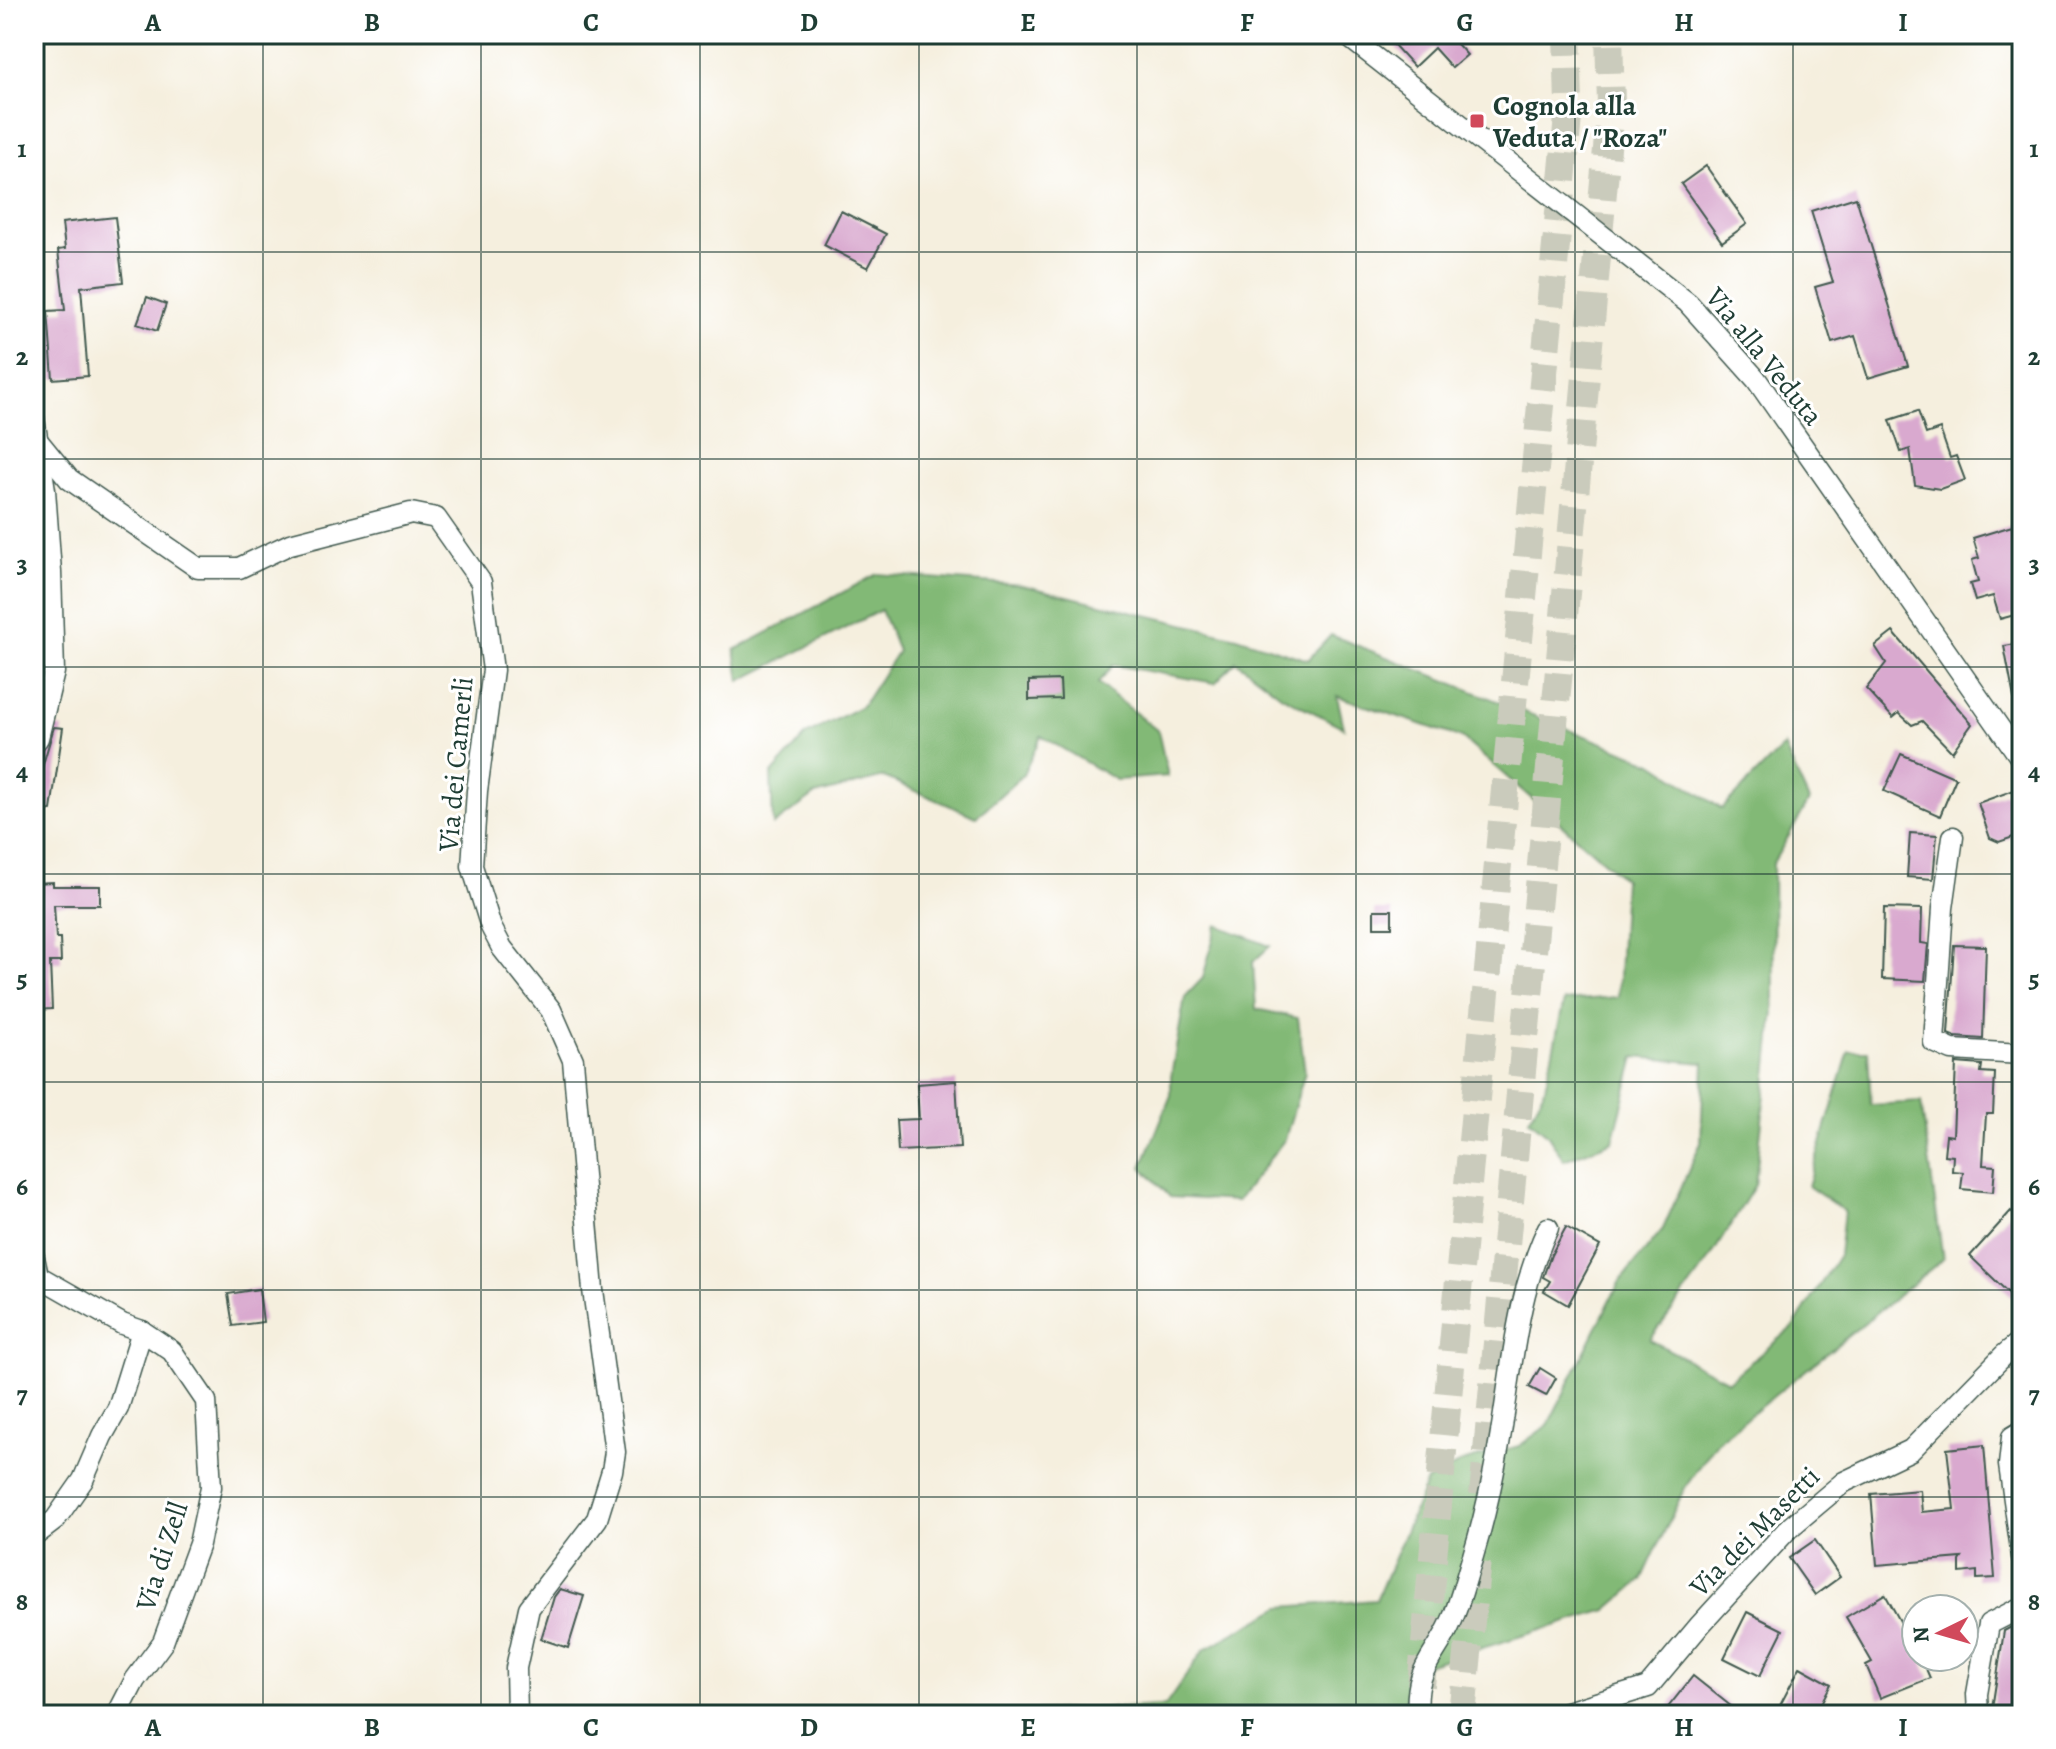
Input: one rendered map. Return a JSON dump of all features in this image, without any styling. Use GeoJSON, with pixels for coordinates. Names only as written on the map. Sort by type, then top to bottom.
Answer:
{"type":"FeatureCollection","features":[{"type":"Feature","properties":{"kind":"street","name":"Via alla Veduta"},"geometry":{"type":"LineString","coordinates":[[1345,34],[1688,303],[1756,379],[2022,760]]}},
{"type":"Feature","properties":{"kind":"street"},"geometry":{"type":"LineString","coordinates":[[34,418],[51,572],[54,672],[36,741]]}},
{"type":"Feature","properties":{"kind":"street","name":"Via dei Camerli"},"geometry":{"type":"LineString","coordinates":[[38,441],[69,479],[198,568],[239,568],[290,544],[411,513],[436,518],[481,582],[493,670],[477,791],[472,866],[496,938],[551,1010],[573,1060],[593,1290],[615,1452],[597,1519],[529,1608],[516,1668],[517,1715]]}},
{"type":"Feature","properties":{"kind":"street"},"geometry":{"type":"LineString","coordinates":[[1953,837],[1943,908],[1934,1042],[1952,1050],[2022,1054]]}},
{"type":"Feature","properties":{"kind":"street"},"geometry":{"type":"LineString","coordinates":[[1418,1715],[1416,1692],[1424,1666],[1452,1621],[1476,1546],[1498,1454],[1518,1320],[1533,1260],[1548,1228]]}},
{"type":"Feature","properties":{"kind":"street","name":"Via di Zell"},"geometry":{"type":"LineString","coordinates":[[34,1257],[38,1276],[122,1324],[142,1331],[172,1351],[206,1401],[211,1487],[199,1544],[163,1642],[135,1680],[117,1715]]}},
{"type":"Feature","properties":{"kind":"street"},"geometry":{"type":"LineString","coordinates":[[34,1536],[55,1520],[83,1480],[118,1408],[142,1331]]}},
{"type":"Feature","properties":{"kind":"street","name":"Via dei Masetti"},"geometry":{"type":"LineString","coordinates":[[1557,1715],[1648,1687],[1788,1529],[1844,1482],[1911,1450],[2022,1340]]}},
{"type":"Feature","properties":{"kind":"street"},"geometry":{"type":"LineString","coordinates":[[2022,1431],[2012,1437],[2009,1465],[2022,1557]]}},
{"type":"Feature","properties":{"kind":"street"},"geometry":{"type":"LineString","coordinates":[[1978,1715],[1977,1694],[1989,1624],[2022,1607]]}},
{"type":"Feature","properties":{"kind":"green space"},"geometry":{"type":"Polygon","coordinates":[[[877,574],[1022,585],[1237,637],[1308,660],[1331,635],[1653,763],[1722,809],[1784,746],[1809,801],[1773,863],[1774,1011],[1755,1185],[1709,1260],[1650,1340],[1728,1381],[1794,1326],[1839,1255],[1844,1211],[1808,1186],[1849,1051],[1868,1051],[1871,1105],[1921,1102],[1943,1259],[1717,1442],[1684,1489],[1642,1580],[1607,1610],[1410,1670],[1404,1715],[951,1715],[1165,1706],[1204,1650],[1281,1607],[1376,1600],[1427,1481],[1462,1462],[1519,1446],[1548,1425],[1620,1281],[1663,1229],[1701,1142],[1704,1063],[1635,1057],[1613,1141],[1564,1160],[1547,1134],[1529,1119],[1544,1092],[1564,1001],[1618,997],[1624,879],[1462,738],[1337,696],[1344,728],[1282,696],[1236,661],[1215,683],[1113,665],[1098,683],[1158,731],[1168,776],[1116,780],[1041,736],[1023,775],[976,817],[884,777],[815,795],[773,825],[771,775],[806,735],[862,706],[898,651],[881,610],[740,681],[735,650],[877,574]]]}},
{"type":"Feature","properties":{"kind":"green space"},"geometry":{"type":"Polygon","coordinates":[[[1217,925],[1270,946],[1253,962],[1256,1009],[1298,1018],[1305,1072],[1285,1139],[1237,1201],[1170,1197],[1142,1167],[1171,1095],[1171,1076],[1185,997],[1203,978],[1217,925]]]}},
{"type":"Feature","properties":{"kind":"building"},"geometry":{"type":"Polygon","coordinates":[[[1384,34],[1450,34],[1467,55],[1452,68],[1434,48],[1414,67],[1384,34]]]}},
{"type":"Feature","properties":{"kind":"building"},"geometry":{"type":"Polygon","coordinates":[[[1706,166],[1747,224],[1722,242],[1681,184],[1706,166]]]}},
{"type":"Feature","properties":{"kind":"building"},"geometry":{"type":"Polygon","coordinates":[[[1856,197],[1908,366],[1868,378],[1855,336],[1832,343],[1815,287],[1833,282],[1811,211],[1856,197]]]}},
{"type":"Feature","properties":{"kind":"building"},"geometry":{"type":"Polygon","coordinates":[[[841,211],[886,234],[868,268],[824,245],[841,211]]]}},
{"type":"Feature","properties":{"kind":"building"},"geometry":{"type":"Polygon","coordinates":[[[115,217],[123,282],[81,287],[88,376],[53,379],[48,311],[65,310],[58,250],[65,249],[62,223],[115,217]]]}},
{"type":"Feature","properties":{"kind":"building"},"geometry":{"type":"Polygon","coordinates":[[[147,297],[166,304],[157,331],[137,324],[147,297]]]}},
{"type":"Feature","properties":{"kind":"building"},"geometry":{"type":"Polygon","coordinates":[[[1918,411],[1926,434],[1940,429],[1950,458],[1956,456],[1965,480],[1940,489],[1915,485],[1910,449],[1901,452],[1890,420],[1918,411]]]}},
{"type":"Feature","properties":{"kind":"building"},"geometry":{"type":"Polygon","coordinates":[[[2012,526],[2022,559],[2022,613],[2000,619],[1993,596],[1975,601],[1970,584],[1978,582],[1972,560],[1979,558],[1973,538],[2012,526]]]}},
{"type":"Feature","properties":{"kind":"building"},"geometry":{"type":"Polygon","coordinates":[[[1893,632],[1972,724],[1952,752],[1922,721],[1912,725],[1899,713],[1893,718],[1866,689],[1886,663],[1875,646],[1893,632]]]}},
{"type":"Feature","properties":{"kind":"building"},"geometry":{"type":"Polygon","coordinates":[[[2022,643],[2022,697],[2014,698],[2004,646],[2022,643]]]}},
{"type":"Feature","properties":{"kind":"building"},"geometry":{"type":"Polygon","coordinates":[[[1060,680],[1061,699],[1029,700],[1029,681],[1060,680]]]}},
{"type":"Feature","properties":{"kind":"building"},"geometry":{"type":"Polygon","coordinates":[[[54,727],[63,728],[51,810],[34,813],[34,795],[54,727]]]}},
{"type":"Feature","properties":{"kind":"building"},"geometry":{"type":"Polygon","coordinates":[[[1901,754],[1956,778],[1940,816],[1884,791],[1901,754]]]}},
{"type":"Feature","properties":{"kind":"building"},"geometry":{"type":"Polygon","coordinates":[[[2017,789],[2022,803],[2022,834],[1999,842],[1990,838],[1978,803],[2017,789]]]}},
{"type":"Feature","properties":{"kind":"building"},"geometry":{"type":"Polygon","coordinates":[[[1910,833],[1937,835],[1933,879],[1907,877],[1910,833]]]}},
{"type":"Feature","properties":{"kind":"building"},"geometry":{"type":"Polygon","coordinates":[[[53,882],[53,886],[100,886],[100,905],[54,905],[61,962],[50,962],[52,1009],[34,1010],[34,883],[53,882]]]}},
{"type":"Feature","properties":{"kind":"building"},"geometry":{"type":"Polygon","coordinates":[[[1884,908],[1922,909],[1921,943],[1928,944],[1925,981],[1882,979],[1884,908]]]}},
{"type":"Feature","properties":{"kind":"building"},"geometry":{"type":"Polygon","coordinates":[[[1374,910],[1392,910],[1392,927],[1374,927],[1374,910]]]}},
{"type":"Feature","properties":{"kind":"building"},"geometry":{"type":"Polygon","coordinates":[[[1954,945],[1986,946],[1983,1039],[1948,1034],[1954,945]]]}},
{"type":"Feature","properties":{"kind":"building"},"geometry":{"type":"Polygon","coordinates":[[[1956,1063],[1982,1065],[1981,1072],[1995,1073],[1993,1114],[1986,1114],[1983,1165],[1995,1166],[1993,1192],[1961,1189],[1963,1172],[1952,1171],[1953,1156],[1944,1155],[1946,1135],[1953,1136],[1956,1063]]]}},
{"type":"Feature","properties":{"kind":"building"},"geometry":{"type":"Polygon","coordinates":[[[956,1081],[960,1148],[898,1151],[896,1120],[919,1119],[917,1084],[956,1081]]]}},
{"type":"Feature","properties":{"kind":"building"},"geometry":{"type":"Polygon","coordinates":[[[2011,1211],[2022,1221],[2022,1306],[1970,1256],[2011,1211]]]}},
{"type":"Feature","properties":{"kind":"building"},"geometry":{"type":"Polygon","coordinates":[[[1566,1227],[1600,1246],[1568,1305],[1544,1291],[1550,1281],[1543,1277],[1566,1227]]]}},
{"type":"Feature","properties":{"kind":"building"},"geometry":{"type":"Polygon","coordinates":[[[259,1289],[263,1322],[233,1326],[228,1294],[259,1289]]]}},
{"type":"Feature","properties":{"kind":"building"},"geometry":{"type":"Polygon","coordinates":[[[1540,1368],[1556,1378],[1546,1396],[1529,1387],[1540,1368]]]}},
{"type":"Feature","properties":{"kind":"building"},"geometry":{"type":"Polygon","coordinates":[[[1984,1445],[1995,1578],[1977,1579],[1977,1571],[1960,1573],[1962,1558],[1877,1565],[1871,1494],[1920,1490],[1922,1512],[1954,1509],[1947,1449],[1984,1445]]]}},
{"type":"Feature","properties":{"kind":"building"},"geometry":{"type":"Polygon","coordinates":[[[1815,1540],[1840,1577],[1815,1595],[1789,1558],[1815,1540]]]}},
{"type":"Feature","properties":{"kind":"building"},"geometry":{"type":"Polygon","coordinates":[[[560,1589],[584,1596],[568,1648],[541,1639],[554,1597],[560,1589]]]}},
{"type":"Feature","properties":{"kind":"building"},"geometry":{"type":"Polygon","coordinates":[[[1885,1594],[1900,1621],[1900,1673],[1928,1673],[1930,1678],[1880,1698],[1866,1665],[1872,1662],[1846,1617],[1885,1594]]]}},
{"type":"Feature","properties":{"kind":"building"},"geometry":{"type":"Polygon","coordinates":[[[1747,1612],[1783,1630],[1760,1676],[1724,1658],[1747,1612]]]}},
{"type":"Feature","properties":{"kind":"building"},"geometry":{"type":"Polygon","coordinates":[[[2017,1624],[2022,1625],[2022,1715],[1991,1715],[2004,1631],[2017,1624]]]}},
{"type":"Feature","properties":{"kind":"building"},"geometry":{"type":"Polygon","coordinates":[[[1800,1667],[1831,1684],[1815,1715],[1775,1715],[1800,1667]]]}},
{"type":"Feature","properties":{"kind":"building"},"geometry":{"type":"Polygon","coordinates":[[[1693,1676],[1742,1715],[1662,1715],[1693,1676]]]}},
{"type":"Feature","properties":{"kind":"tunnel"},"geometry":{"type":"LineString","coordinates":[[1421,1686],[1569,106],[1567,34]]}},
{"type":"Feature","properties":{"kind":"tunnel"},"geometry":{"type":"LineString","coordinates":[[1483,1495],[1611,105],[1609,34]]}},
{"type":"Feature","properties":{"kind":"tunnel"},"geometry":{"type":"LineString","coordinates":[[1462,1715],[1478,1549]]}},
{"type":"Feature","properties":{"kind":"place","name":"Cognola alla Veduta / \"Roza\""},"geometry":{"type":"Point","coordinates":[1477,121]}}]}
